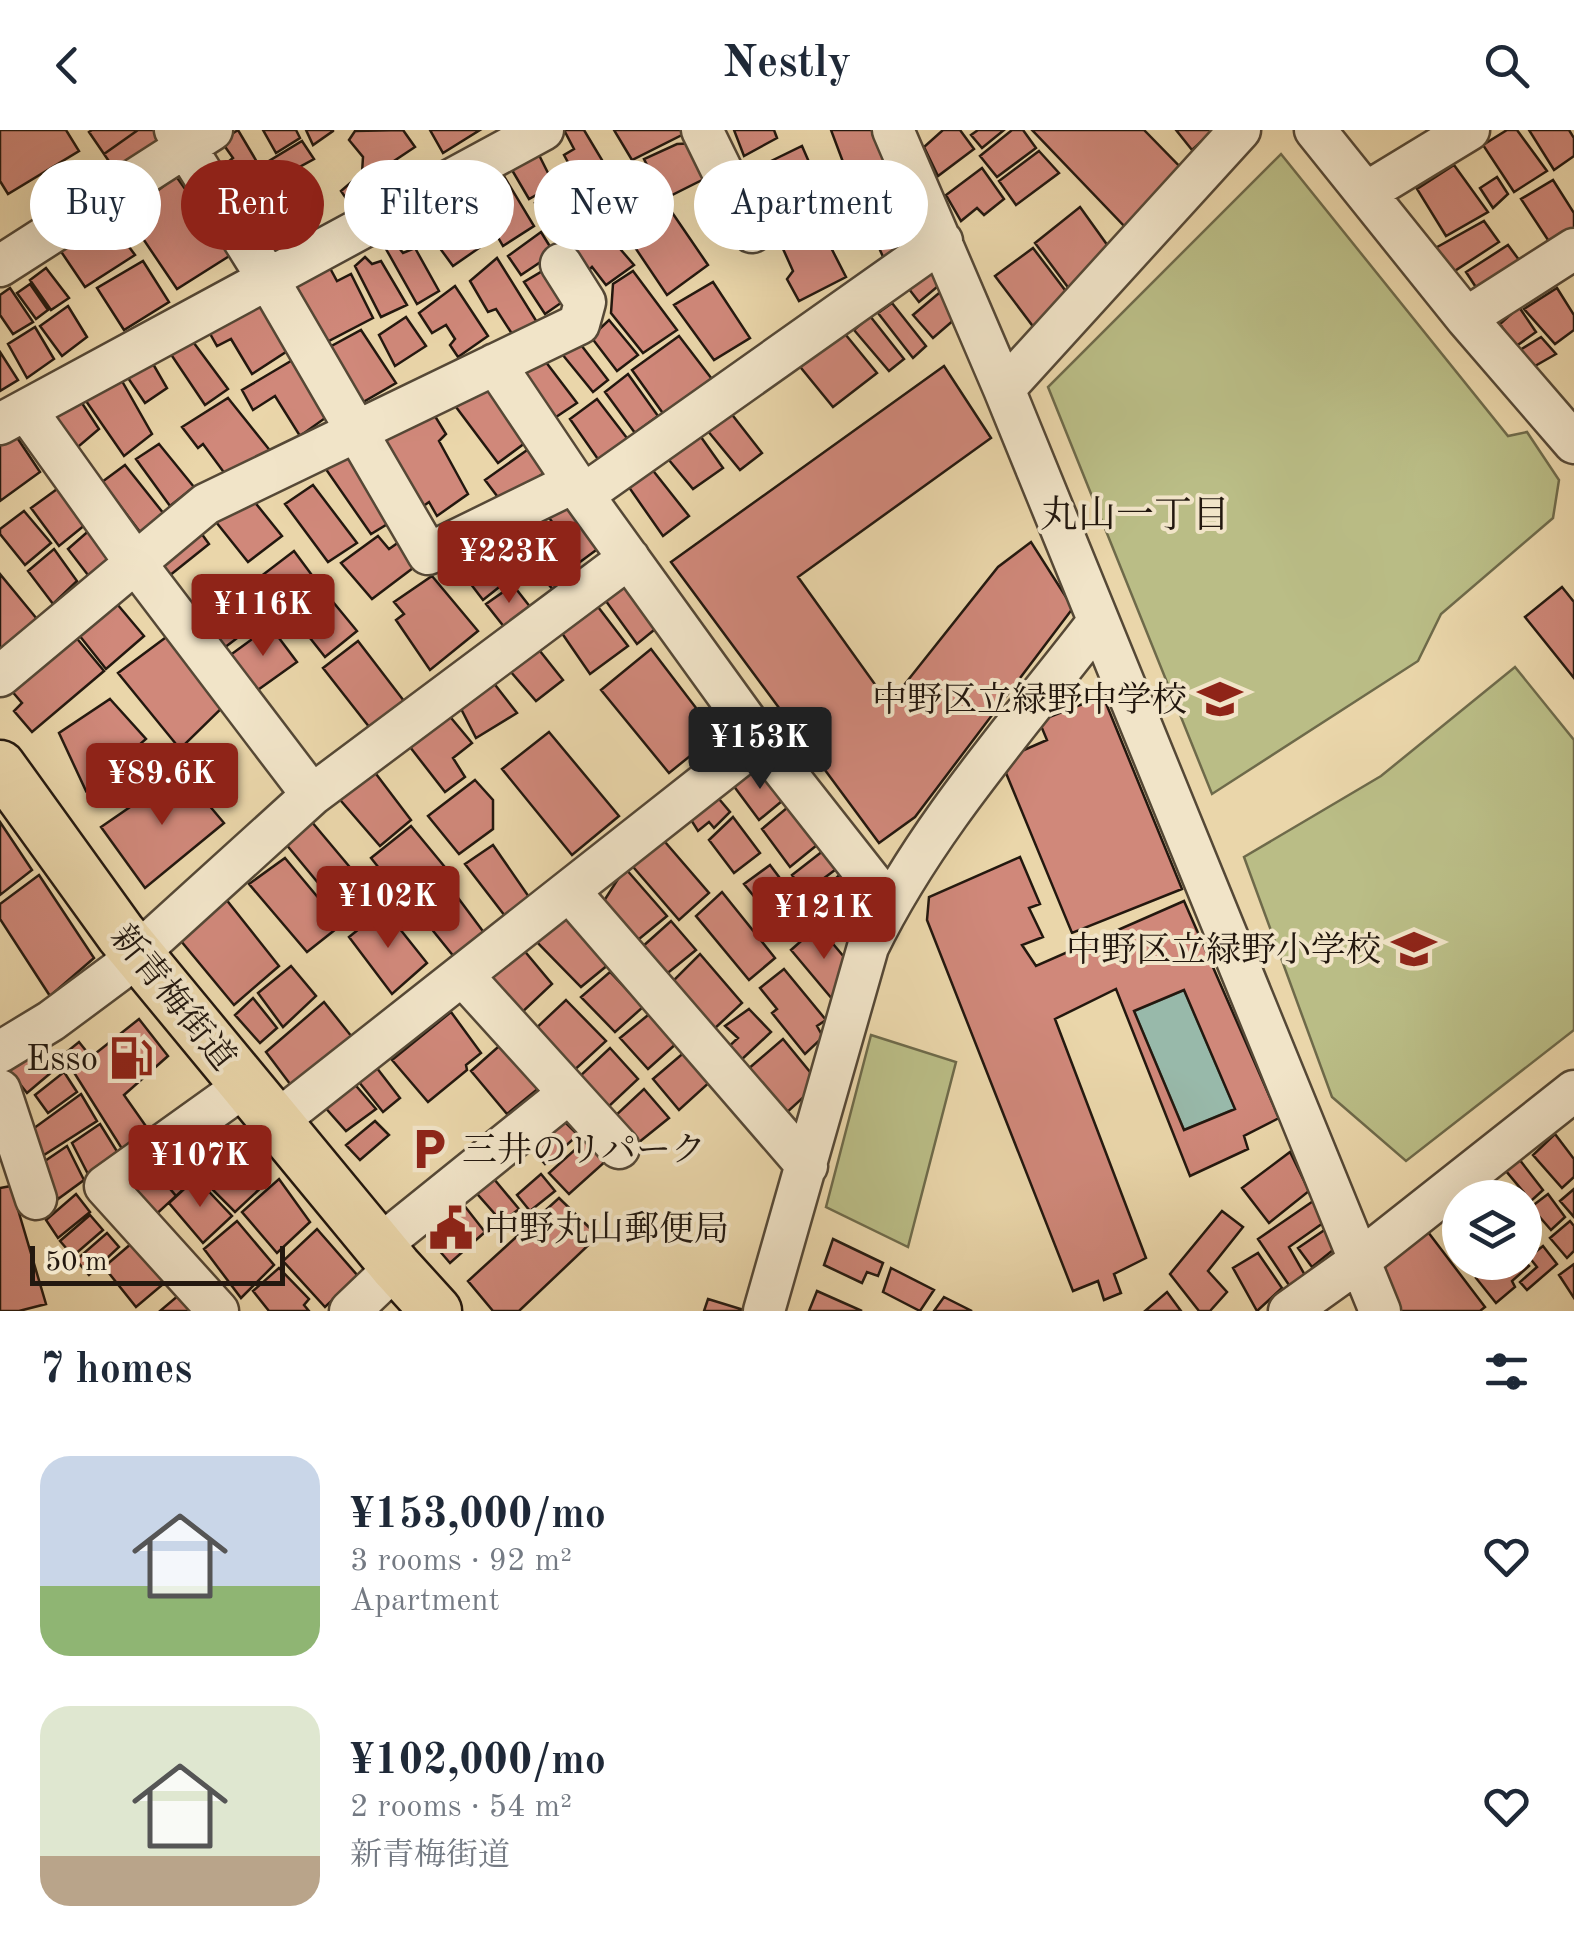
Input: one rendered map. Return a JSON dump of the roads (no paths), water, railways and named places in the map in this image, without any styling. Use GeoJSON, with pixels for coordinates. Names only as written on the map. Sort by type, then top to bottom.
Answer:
{"type":"FeatureCollection","features":[{"type":"Feature","properties":{"kind":"main road","name":"新青梅街道"},"geometry":{"type":"LineString","coordinates":[[0,766],[139,954],[436,1311]]}},
{"type":"Feature","properties":{"kind":"street"},"geometry":{"type":"LineString","coordinates":[[702,130],[717,160]]}},
{"type":"Feature","properties":{"kind":"street"},"geometry":{"type":"LineString","coordinates":[[1004,388],[1240,130]]}},
{"type":"Feature","properties":{"kind":"street"},"geometry":{"type":"LineString","coordinates":[[1315,130],[1466,318],[1574,443]]}},
{"type":"Feature","properties":{"kind":"street"},"geometry":{"type":"LineString","coordinates":[[1367,192],[1469,130]]}},
{"type":"Feature","properties":{"kind":"street"},"geometry":{"type":"LineString","coordinates":[[312,795],[134,561],[13,417],[537,131]]}},
{"type":"Feature","properties":{"kind":"street"},"geometry":{"type":"LineString","coordinates":[[0,266],[190,136],[428,554],[579,489],[942,242]]}},
{"type":"Feature","properties":{"kind":"street"},"geometry":{"type":"LineString","coordinates":[[905,136],[942,242],[1380,1311]]}},
{"type":"Feature","properties":{"kind":"street"},"geometry":{"type":"LineString","coordinates":[[1466,318],[1574,249]]}},
{"type":"Feature","properties":{"kind":"street"},"geometry":{"type":"LineString","coordinates":[[0,676],[206,504],[579,324],[585,302],[560,264]]}},
{"type":"Feature","properties":{"kind":"street"},"geometry":{"type":"LineString","coordinates":[[495,364],[579,489],[760,740],[889,904]]}},
{"type":"Feature","properties":{"kind":"street"},"geometry":{"type":"LineString","coordinates":[[0,1052],[50,1021],[139,954],[312,795],[629,558]]}},
{"type":"Feature","properties":{"kind":"street"},"geometry":{"type":"LineString","coordinates":[[764,1311],[868,947],[889,904],[958,803],[1097,623]]}},
{"type":"Feature","properties":{"kind":"street"},"geometry":{"type":"LineString","coordinates":[[218,1311],[105,1186],[261,1104],[464,976],[760,740]]}},
{"type":"Feature","properties":{"kind":"street"},"geometry":{"type":"LineString","coordinates":[[570,892],[807,1166]]}},
{"type":"Feature","properties":{"kind":"street"},"geometry":{"type":"LineString","coordinates":[[464,976],[619,1148]]}},
{"type":"Feature","properties":{"kind":"street"},"geometry":{"type":"LineString","coordinates":[[0,1090],[36,1200]]}},
{"type":"Feature","properties":{"kind":"street"},"geometry":{"type":"LineString","coordinates":[[1289,1311],[1574,1091]]}},
{"type":"Feature","properties":{"kind":"street"},"geometry":{"type":"LineString","coordinates":[[350,1311],[387,1256],[569,1093]]}},
{"type":"Feature","properties":{"kind":"place","name":"中野区立緑野中学校"},"geometry":{"type":"Point","coordinates":[1220,699]}},
{"type":"Feature","properties":{"kind":"place","name":"中野区立緑野小学校"},"geometry":{"type":"Point","coordinates":[1414,949]}},
{"type":"Feature","properties":{"kind":"place","name":"Esso"},"geometry":{"type":"Point","coordinates":[131,1058]}},
{"type":"Feature","properties":{"kind":"place","name":"三井のリパーク"},"geometry":{"type":"Point","coordinates":[429,1149]}},
{"type":"Feature","properties":{"kind":"place","name":"中野丸山郵便局"},"geometry":{"type":"Point","coordinates":[451,1228]}},
{"type":"Feature","properties":{"kind":"district","name":"丸山一丁目"},"geometry":{"type":"Point","coordinates":[1135,514]}}]}
